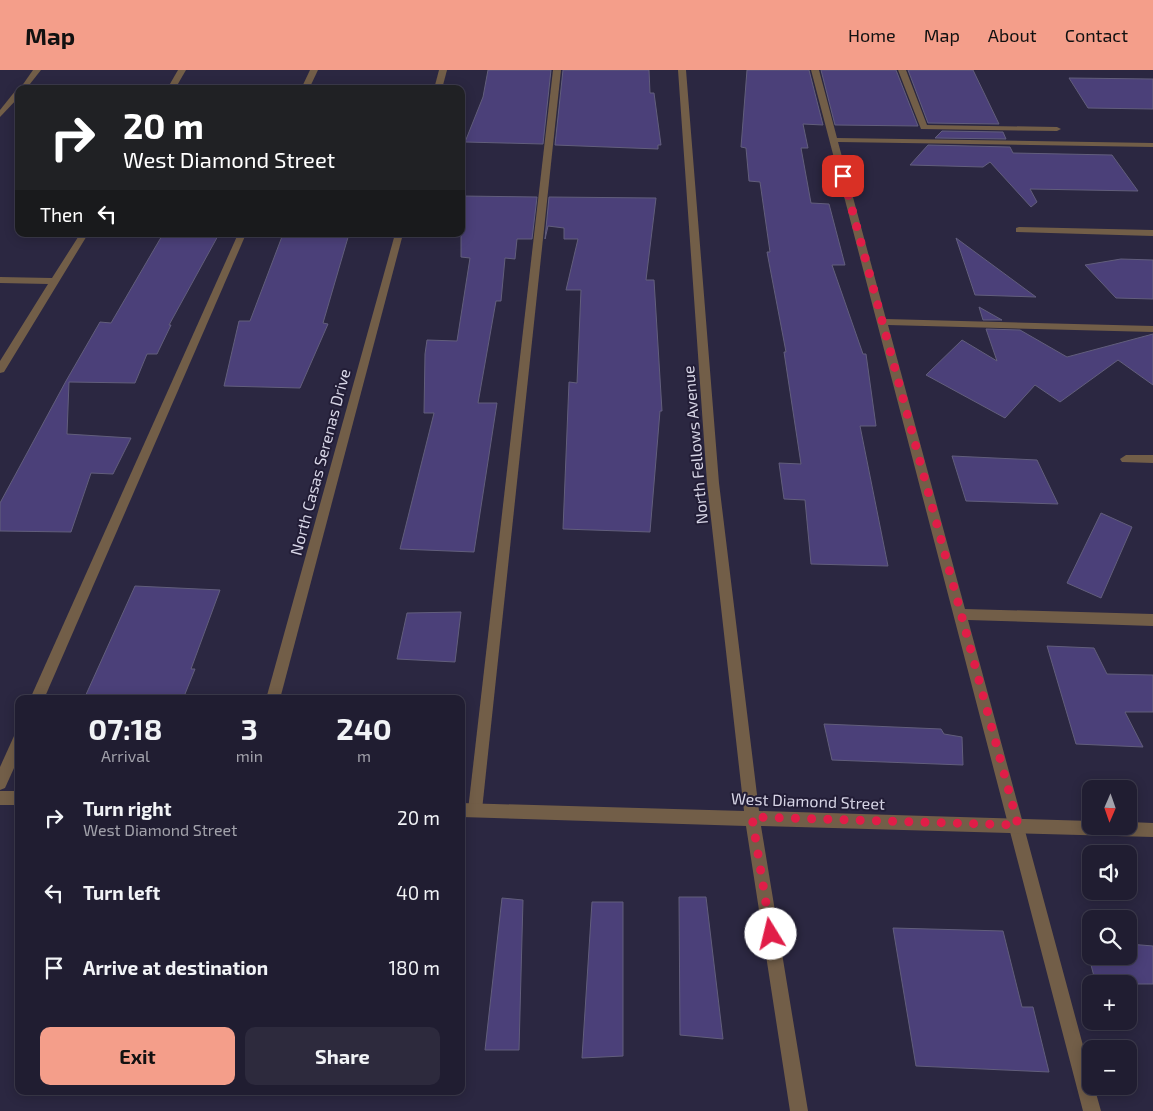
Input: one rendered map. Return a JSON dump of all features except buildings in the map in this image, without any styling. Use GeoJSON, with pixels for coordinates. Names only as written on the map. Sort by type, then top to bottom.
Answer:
{"type":"FeatureCollection","features":[{"type":"Feature","properties":{"kind":"street"},"geometry":{"type":"LineString","coordinates":[[25,85],[37,70]]}},
{"type":"Feature","properties":{"kind":"street"},"geometry":{"type":"LineString","coordinates":[[173,85],[182,70]]}},
{"type":"Feature","properties":{"kind":"street"},"geometry":{"type":"LineString","coordinates":[[308,85],[314,70]]}},
{"type":"Feature","properties":{"kind":"street"},"geometry":{"type":"LineString","coordinates":[[439,85],[443,70]]}},
{"type":"Feature","properties":{"kind":"street"},"geometry":{"type":"LineString","coordinates":[[468,810],[557,70]]}},
{"type":"Feature","properties":{"kind":"street","name":"North Fellows Avenue"},"geometry":{"type":"LineString","coordinates":[[682,70],[713,483],[752,817],[799,1111]]}},
{"type":"Feature","properties":{"kind":"street"},"geometry":{"type":"LineString","coordinates":[[814,70],[1018,825],[1092,1111]]}},
{"type":"Feature","properties":{"kind":"street"},"geometry":{"type":"LineString","coordinates":[[902,70],[924,127],[1058,129]]}},
{"type":"Feature","properties":{"kind":"street"},"geometry":{"type":"LineString","coordinates":[[0,115],[15,97]]}},
{"type":"Feature","properties":{"kind":"street"},"geometry":{"type":"LineString","coordinates":[[833,140],[1153,145]]}},
{"type":"Feature","properties":{"kind":"street"},"geometry":{"type":"LineString","coordinates":[[1019,230],[1153,233]]}},
{"type":"Feature","properties":{"kind":"street"},"geometry":{"type":"LineString","coordinates":[[0,369],[82,237]]}},
{"type":"Feature","properties":{"kind":"street"},"geometry":{"type":"LineString","coordinates":[[39,695],[241,237]]}},
{"type":"Feature","properties":{"kind":"street","name":"North Casas Serenas Drive"},"geometry":{"type":"LineString","coordinates":[[274,695],[398,237]]}},
{"type":"Feature","properties":{"kind":"street"},"geometry":{"type":"LineString","coordinates":[[0,280],[56,280]]}},
{"type":"Feature","properties":{"kind":"street"},"geometry":{"type":"LineString","coordinates":[[882,322],[1153,329]]}},
{"type":"Feature","properties":{"kind":"street"},"geometry":{"type":"LineString","coordinates":[[1126,459],[1153,459]]}},
{"type":"Feature","properties":{"kind":"street"},"geometry":{"type":"LineString","coordinates":[[960,614],[1153,620]]}},
{"type":"Feature","properties":{"kind":"street"},"geometry":{"type":"LineString","coordinates":[[0,783],[15,750]]}},
{"type":"Feature","properties":{"kind":"street"},"geometry":{"type":"LineString","coordinates":[[0,798],[15,798]]}},
{"type":"Feature","properties":{"kind":"street","name":"West Diamond Street"},"geometry":{"type":"LineString","coordinates":[[468,810],[1153,830]]}},
{"type":"Feature","properties":{"kind":"route"},"geometry":{"type":"LineString","coordinates":[[771,934],[752,817],[1018,825],[843,176]]}}]}
